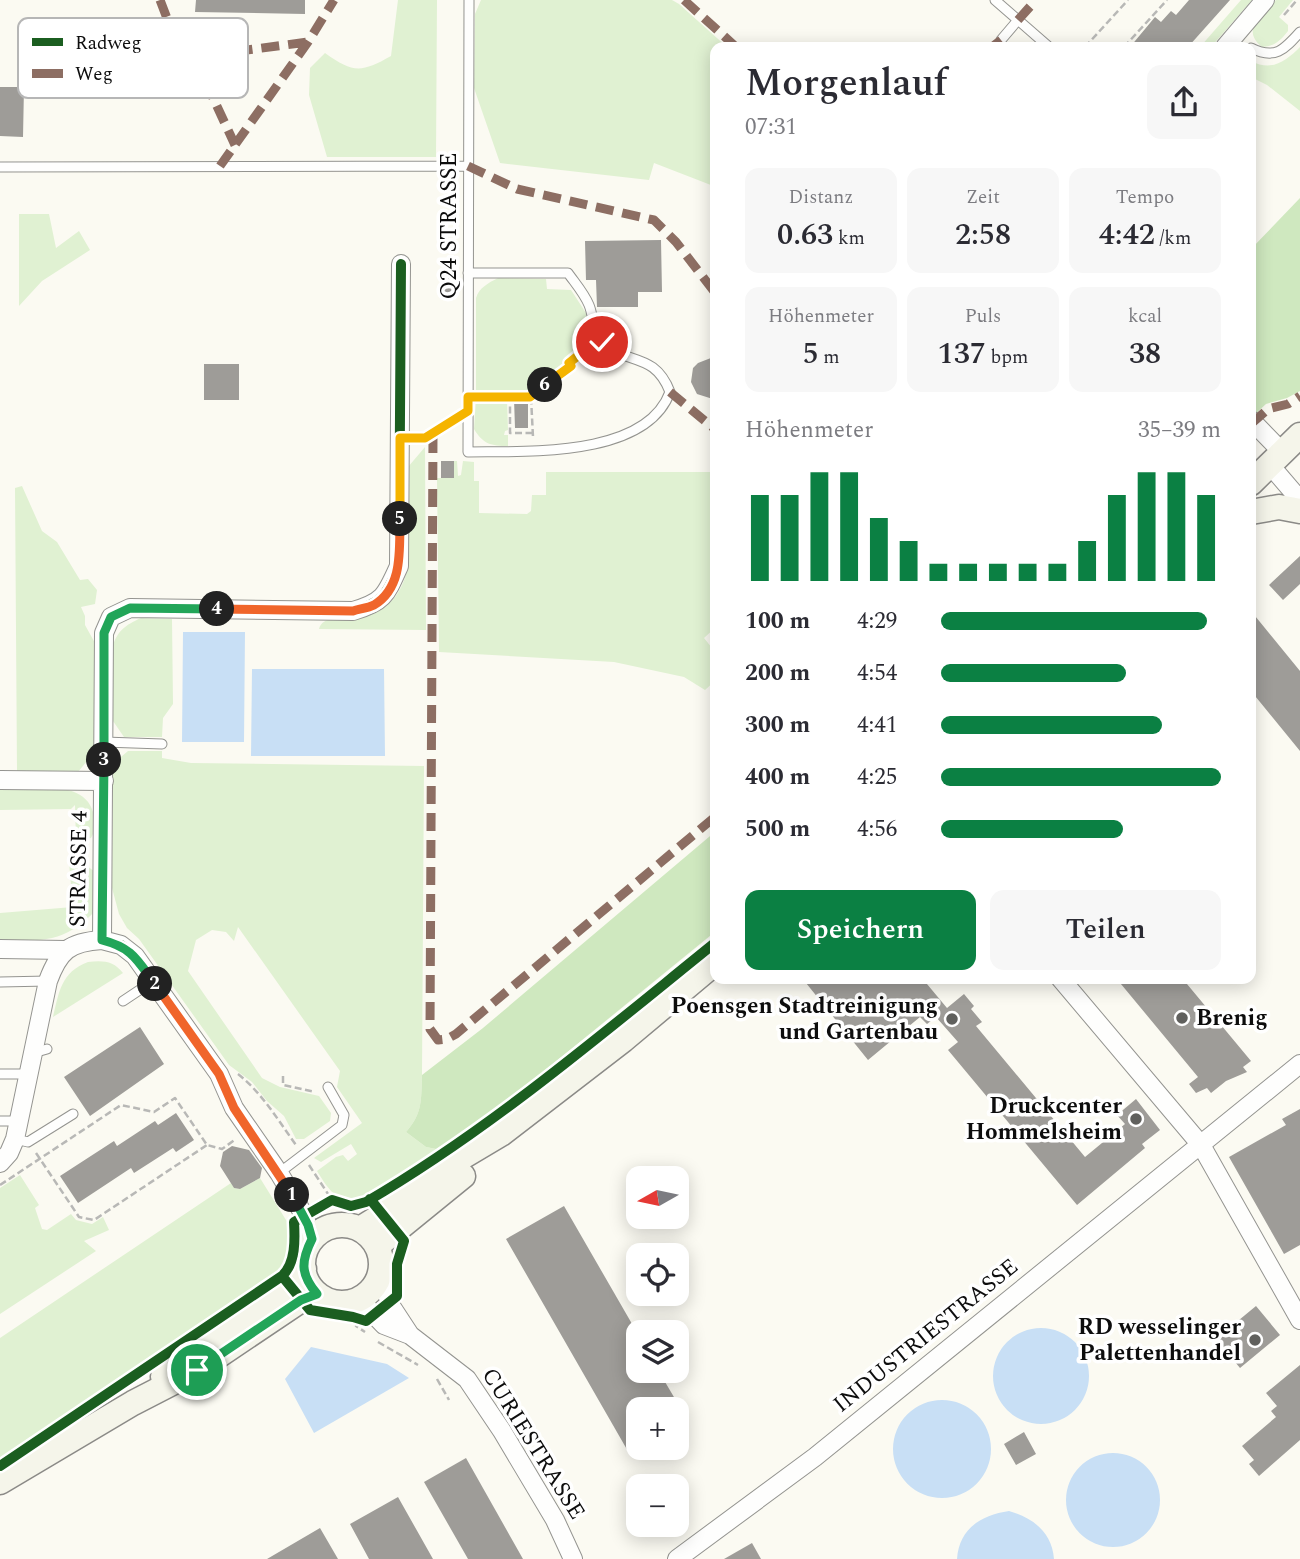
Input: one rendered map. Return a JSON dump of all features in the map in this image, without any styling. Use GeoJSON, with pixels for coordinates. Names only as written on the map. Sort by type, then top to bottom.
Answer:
{"type":"FeatureCollection","features":[{"type":"Feature","properties":{"kind":"main road"},"geometry":{"type":"LineString","coordinates":[[1256,479],[1289,449]]}},
{"type":"Feature","properties":{"kind":"main road"},"geometry":{"type":"LineString","coordinates":[[1256,511],[1279,507],[1300,511]]}},
{"type":"Feature","properties":{"kind":"main road"},"geometry":{"type":"LineString","coordinates":[[359,1229],[501,1134],[623,1040],[710,967]]}},
{"type":"Feature","properties":{"kind":"main road"},"geometry":{"type":"LineString","coordinates":[[377,1246],[467,1172],[501,1134]]}},
{"type":"Feature","properties":{"kind":"main road"},"geometry":{"type":"LineString","coordinates":[[343,1225],[359,1229],[369,1235],[381,1258],[380,1274],[358,1310],[331,1302],[317,1294],[308,1283],[304,1254],[312,1239],[325,1229],[343,1225]]}},
{"type":"Feature","properties":{"kind":"main road"},"geometry":{"type":"LineString","coordinates":[[133,1403],[188,1355],[289,1285],[304,1269]]}},
{"type":"Feature","properties":{"kind":"main road"},"geometry":{"type":"LineString","coordinates":[[0,1482],[133,1403],[197,1370],[301,1300],[317,1294]]}},
{"type":"Feature","properties":{"kind":"street"},"geometry":{"type":"LineString","coordinates":[[1230,41],[1265,0]]}},
{"type":"Feature","properties":{"kind":"street"},"geometry":{"type":"LineString","coordinates":[[400,438],[401,264]]}},
{"type":"Feature","properties":{"kind":"street"},"geometry":{"type":"LineString","coordinates":[[1256,424],[1289,449],[1300,500]]}},
{"type":"Feature","properties":{"kind":"street","name":"STRASSE 4"},"geometry":{"type":"LineString","coordinates":[[312,1239],[304,1215],[234,1108],[219,1074],[135,956],[121,945],[102,940],[104,633],[111,617],[130,608],[353,611],[374,605],[388,591],[399,566],[400,438]]}},
{"type":"Feature","properties":{"kind":"street"},"geometry":{"type":"LineString","coordinates":[[0,780],[104,781]]}},
{"type":"Feature","properties":{"kind":"street"},"geometry":{"type":"LineString","coordinates":[[13,1149],[29,1074],[40,1051],[48,981],[54,964],[65,950],[79,943],[102,940]]}},
{"type":"Feature","properties":{"kind":"street"},"geometry":{"type":"LineString","coordinates":[[0,949],[65,950]]}},
{"type":"Feature","properties":{"kind":"street"},"geometry":{"type":"LineString","coordinates":[[1065,984],[1201,1146],[1300,1320]]}},
{"type":"Feature","properties":{"kind":"street","name":"INDUSTRIESTRASSE"},"geometry":{"type":"LineString","coordinates":[[677,1559],[815,1457],[1300,1064]]}},
{"type":"Feature","properties":{"kind":"street","name":"CURIESTRASSE"},"geometry":{"type":"LineString","coordinates":[[380,1274],[391,1306],[410,1335]]}},
{"type":"Feature","properties":{"kind":"street","name":"CURIESTRASSE"},"geometry":{"type":"LineString","coordinates":[[358,1310],[360,1300],[384,1325],[410,1335],[467,1379],[502,1431],[555,1520],[573,1559]]}},
{"type":"Feature","properties":{"kind":"lane","name":"Q24 STRASSE"},"geometry":{"type":"LineString","coordinates":[[469,0],[468,452],[533,451]]}},
{"type":"Feature","properties":{"kind":"lane"},"geometry":{"type":"LineString","coordinates":[[995,0],[1043,42]]}},
{"type":"Feature","properties":{"kind":"lane"},"geometry":{"type":"LineString","coordinates":[[1001,40],[1018,20]]}},
{"type":"Feature","properties":{"kind":"lane"},"geometry":{"type":"LineString","coordinates":[[1256,51],[1274,54],[1286,48],[1300,32]]}},
{"type":"Feature","properties":{"kind":"lane"},"geometry":{"type":"LineString","coordinates":[[0,167],[468,166]]}},
{"type":"Feature","properties":{"kind":"lane"},"geometry":{"type":"LineString","coordinates":[[468,273],[568,273],[590,307],[594,327],[602,342],[621,354],[657,369],[666,381],[670,392],[666,403],[653,418],[630,432],[586,447],[533,451]]}},
{"type":"Feature","properties":{"kind":"lane"},"geometry":{"type":"LineString","coordinates":[[400,438],[425,438],[468,411]]}},
{"type":"Feature","properties":{"kind":"lane"},"geometry":{"type":"LineString","coordinates":[[104,742],[162,744]]}},
{"type":"Feature","properties":{"kind":"lane"},"geometry":{"type":"LineString","coordinates":[[0,982],[48,981]]}},
{"type":"Feature","properties":{"kind":"lane"},"geometry":{"type":"LineString","coordinates":[[123,1001],[153,981]]}},
{"type":"Feature","properties":{"kind":"lane"},"geometry":{"type":"LineString","coordinates":[[0,1074],[29,1074]]}},
{"type":"Feature","properties":{"kind":"lane"},"geometry":{"type":"LineString","coordinates":[[279,1173],[342,1125],[344,1115],[328,1087]]}},
{"type":"Feature","properties":{"kind":"lane"},"geometry":{"type":"LineString","coordinates":[[13,1149],[73,1114]]}},
{"type":"Feature","properties":{"kind":"lane"},"geometry":{"type":"LineString","coordinates":[[0,1121],[19,1121]]}},
{"type":"Feature","properties":{"kind":"path"},"geometry":{"type":"LineString","coordinates":[[1090,42],[1128,0]]}},
{"type":"Feature","properties":{"kind":"path"},"geometry":{"type":"LineString","coordinates":[[1129,42],[1167,0]]}},
{"type":"Feature","properties":{"kind":"path"},"geometry":{"type":"LineString","coordinates":[[1284,15],[1297,0]]}},
{"type":"Feature","properties":{"kind":"path"},"geometry":{"type":"LineString","coordinates":[[468,397],[530,397],[571,366],[569,363],[600,338]]}},
{"type":"Feature","properties":{"kind":"path"},"geometry":{"type":"LineString","coordinates":[[510,397],[510,433],[533,433]]}},
{"type":"Feature","properties":{"kind":"path"},"geometry":{"type":"LineString","coordinates":[[530,397],[533,451]]}},
{"type":"Feature","properties":{"kind":"path"},"geometry":{"type":"LineString","coordinates":[[283,1076],[283,1085],[320,1093]]}},
{"type":"Feature","properties":{"kind":"path"},"geometry":{"type":"LineString","coordinates":[[0,1185],[121,1105],[154,1112],[175,1098],[206,1145],[222,1149],[240,1136]]}},
{"type":"Feature","properties":{"kind":"path"},"geometry":{"type":"LineString","coordinates":[[279,1119],[332,1200]]}},
{"type":"Feature","properties":{"kind":"path"},"geometry":{"type":"LineString","coordinates":[[13,1149],[40,1159],[79,1217],[94,1220],[206,1145]]}},
{"type":"Feature","properties":{"kind":"path"},"geometry":{"type":"LineString","coordinates":[[358,1310],[356,1326],[369,1335]]}},
{"type":"Feature","properties":{"kind":"path"},"geometry":{"type":"LineString","coordinates":[[374,1339],[420,1365]]}},
{"type":"Feature","properties":{"kind":"path"},"geometry":{"type":"LineString","coordinates":[[436,1377],[449,1400]]}},
{"type":"Feature","properties":{"kind":"green space"},"geometry":{"type":"Polygon","coordinates":[[[398,0],[437,0],[436,157],[327,157],[309,95],[310,68],[325,53],[343,64],[357,68],[372,66],[391,56],[398,0]]]}},
{"type":"Feature","properties":{"kind":"green space"},"geometry":{"type":"Polygon","coordinates":[[[481,0],[672,0],[679,4],[721,42],[710,42],[710,185],[654,163],[649,180],[500,163],[474,88],[475,14],[481,0]]]}},
{"type":"Feature","properties":{"kind":"green space"},"geometry":{"type":"Polygon","coordinates":[[[1241,0],[1252,0],[1215,42],[1204,42],[1241,0]]]}},
{"type":"Feature","properties":{"kind":"green space"},"geometry":{"type":"Polygon","coordinates":[[[1276,0],[1293,0],[1279,17],[1288,25],[1288,31],[1277,42],[1262,47],[1253,34],[1253,28],[1276,0]]]}},
{"type":"Feature","properties":{"kind":"green space"},"geometry":{"type":"Polygon","coordinates":[[[1300,47],[1300,111],[1256,80],[1256,63],[1272,65],[1289,57],[1300,47]]]}},
{"type":"Feature","properties":{"kind":"green space"},"geometry":{"type":"Polygon","coordinates":[[[1300,198],[1300,391],[1266,404],[1256,413],[1256,244],[1300,198]]]}},
{"type":"Feature","properties":{"kind":"green space"},"geometry":{"type":"Polygon","coordinates":[[[19,214],[49,214],[56,248],[79,231],[90,250],[42,281],[19,306],[19,214]]]}},
{"type":"Feature","properties":{"kind":"green space"},"geometry":{"type":"Polygon","coordinates":[[[498,278],[546,279],[547,289],[571,290],[586,313],[588,345],[565,364],[567,366],[529,395],[510,395],[510,391],[504,392],[504,395],[476,395],[476,298],[487,284],[498,278]]]}},
{"type":"Feature","properties":{"kind":"green space"},"geometry":{"type":"Polygon","coordinates":[[[476,398],[507,399],[508,430],[504,435],[508,435],[508,446],[488,443],[477,434],[474,429],[476,398]]]}},
{"type":"Feature","properties":{"kind":"green space"},"geometry":{"type":"Polygon","coordinates":[[[425,447],[426,630],[319,629],[324,622],[333,618],[373,613],[386,606],[398,592],[407,571],[408,467],[425,447]]]}},
{"type":"Feature","properties":{"kind":"green space"},"geometry":{"type":"Polygon","coordinates":[[[454,461],[457,461],[458,476],[461,475],[463,461],[474,462],[474,481],[479,481],[479,513],[527,514],[531,511],[532,495],[546,495],[546,472],[710,472],[710,632],[704,638],[710,646],[710,685],[705,690],[684,677],[614,662],[439,652],[437,478],[454,478],[454,461]]]}},
{"type":"Feature","properties":{"kind":"green space"},"geometry":{"type":"Polygon","coordinates":[[[22,486],[42,531],[57,542],[80,580],[88,579],[97,590],[95,604],[81,607],[85,625],[95,643],[95,741],[87,761],[78,772],[17,771],[15,488],[22,486]]]}},
{"type":"Feature","properties":{"kind":"green space"},"geometry":{"type":"Polygon","coordinates":[[[141,618],[172,619],[173,704],[163,718],[162,737],[124,737],[113,721],[112,649],[122,630],[141,618]]]}},
{"type":"Feature","properties":{"kind":"green space"},"geometry":{"type":"Polygon","coordinates":[[[128,751],[162,751],[162,758],[191,763],[424,766],[421,1091],[416,1118],[406,1132],[426,1147],[446,1151],[353,1202],[332,1191],[317,1171],[336,1157],[343,1155],[348,1161],[357,1154],[351,1144],[321,1162],[314,1158],[362,1123],[337,1087],[340,1071],[238,927],[234,941],[226,932],[212,930],[196,940],[188,971],[262,1078],[280,1087],[319,1096],[331,1113],[330,1121],[304,1139],[296,1139],[284,1116],[252,1082],[229,1065],[119,914],[112,888],[113,770],[115,762],[128,751]]]}},
{"type":"Feature","properties":{"kind":"green space"},"geometry":{"type":"Polygon","coordinates":[[[54,787],[79,794],[88,801],[93,812],[93,835],[91,838],[76,841],[75,805],[71,809],[0,810],[0,788],[54,787]]]}},
{"type":"Feature","properties":{"kind":"green space"},"geometry":{"type":"Polygon","coordinates":[[[710,836],[710,936],[446,1151],[426,1147],[406,1132],[418,1112],[422,1075],[483,1028],[710,836]]]}},
{"type":"Feature","properties":{"kind":"green space"},"geometry":{"type":"Polygon","coordinates":[[[69,862],[82,862],[95,872],[96,910],[74,929],[52,938],[0,941],[0,913],[73,907],[69,862]]]}},
{"type":"Feature","properties":{"kind":"green space"},"geometry":{"type":"Polygon","coordinates":[[[88,962],[108,962],[123,973],[53,1017],[67,977],[88,962]]]}},
{"type":"Feature","properties":{"kind":"green space"},"geometry":{"type":"Polygon","coordinates":[[[20,1175],[39,1205],[35,1208],[42,1229],[47,1230],[71,1214],[76,1220],[92,1224],[103,1217],[109,1230],[84,1241],[96,1251],[0,1314],[0,1188],[20,1175]]]}},
{"type":"Feature","properties":{"kind":"green space"},"geometry":{"type":"Polygon","coordinates":[[[260,1178],[293,1227],[289,1255],[280,1273],[60,1425],[0,1462],[0,1338],[231,1183],[234,1188],[240,1189],[260,1178]]]}},
{"type":"Feature","properties":{"kind":"water"},"geometry":{"type":"Polygon","coordinates":[[[183,632],[245,632],[244,742],[182,742],[183,632]]]}},
{"type":"Feature","properties":{"kind":"water"},"geometry":{"type":"Polygon","coordinates":[[[252,669],[384,669],[385,756],[251,756],[252,669]]]}},
{"type":"Feature","properties":{"kind":"water"},"geometry":{"type":"Polygon","coordinates":[[[1041,1328],[1059,1332],[1075,1342],[1085,1358],[1089,1376],[1085,1394],[1075,1410],[1059,1420],[1041,1424],[1023,1420],[1007,1410],[997,1394],[993,1376],[997,1358],[1007,1342],[1023,1332],[1041,1328]]]}},
{"type":"Feature","properties":{"kind":"water"},"geometry":{"type":"Polygon","coordinates":[[[311,1347],[387,1364],[409,1378],[314,1433],[285,1379],[311,1347]]]}},
{"type":"Feature","properties":{"kind":"water"},"geometry":{"type":"Polygon","coordinates":[[[942,1400],[961,1404],[977,1414],[987,1430],[991,1449],[987,1468],[977,1484],[961,1494],[942,1498],[923,1494],[907,1484],[897,1468],[893,1449],[897,1430],[907,1414],[923,1404],[942,1400]]]}},
{"type":"Feature","properties":{"kind":"water"},"geometry":{"type":"Polygon","coordinates":[[[1113,1453],[1131,1457],[1146,1467],[1156,1482],[1160,1500],[1156,1518],[1146,1533],[1131,1543],[1113,1547],[1095,1543],[1080,1533],[1070,1518],[1066,1500],[1070,1482],[1080,1467],[1095,1457],[1113,1453]]]}},
{"type":"Feature","properties":{"kind":"water"},"geometry":{"type":"Polygon","coordinates":[[[1009,1511],[1040,1528],[1050,1541],[1054,1559],[957,1559],[962,1539],[973,1525],[989,1516],[1009,1511]]]}},
{"type":"Feature","properties":{"kind":"building"},"geometry":{"type":"Polygon","coordinates":[[[196,0],[305,0],[305,14],[195,12],[196,0]]]}},
{"type":"Feature","properties":{"kind":"building"},"geometry":{"type":"Polygon","coordinates":[[[1189,0],[1230,0],[1192,42],[1134,42],[1155,17],[1161,22],[1171,11],[1176,15],[1189,0]]]}},
{"type":"Feature","properties":{"kind":"building"},"geometry":{"type":"Polygon","coordinates":[[[0,87],[18,87],[18,98],[24,98],[23,137],[0,136],[0,87]]]}},
{"type":"Feature","properties":{"kind":"building"},"geometry":{"type":"Polygon","coordinates":[[[661,240],[662,292],[638,292],[638,307],[597,307],[596,280],[586,280],[585,241],[661,240]]]}},
{"type":"Feature","properties":{"kind":"building"},"geometry":{"type":"Polygon","coordinates":[[[441,268],[457,268],[456,297],[440,297],[441,268]]]}},
{"type":"Feature","properties":{"kind":"building"},"geometry":{"type":"Polygon","coordinates":[[[710,358],[710,398],[697,394],[691,382],[693,368],[710,358]]]}},
{"type":"Feature","properties":{"kind":"building"},"geometry":{"type":"Polygon","coordinates":[[[204,364],[239,364],[239,400],[204,400],[204,364]]]}},
{"type":"Feature","properties":{"kind":"building"},"geometry":{"type":"Polygon","coordinates":[[[514,399],[528,399],[528,428],[515,428],[514,399]]]}},
{"type":"Feature","properties":{"kind":"building"},"geometry":{"type":"Polygon","coordinates":[[[441,461],[454,461],[454,478],[441,478],[441,461]]]}},
{"type":"Feature","properties":{"kind":"building"},"geometry":{"type":"Polygon","coordinates":[[[1300,556],[1300,584],[1283,600],[1269,585],[1300,556]]]}},
{"type":"Feature","properties":{"kind":"building"},"geometry":{"type":"Polygon","coordinates":[[[1256,617],[1300,671],[1300,751],[1256,697],[1256,617]]]}},
{"type":"Feature","properties":{"kind":"building"},"geometry":{"type":"Polygon","coordinates":[[[807,984],[927,984],[947,1008],[964,994],[974,1006],[971,1009],[982,1022],[976,1026],[1085,1157],[1125,1124],[1117,1115],[1136,1099],[1160,1130],[1142,1144],[1145,1148],[1077,1205],[948,1050],[958,1042],[936,1017],[927,1024],[920,1017],[868,1060],[807,984]]]}},
{"type":"Feature","properties":{"kind":"building"},"geometry":{"type":"Polygon","coordinates":[[[1121,984],[1187,984],[1251,1061],[1243,1067],[1247,1072],[1226,1081],[1211,1093],[1207,1088],[1196,1093],[1189,1084],[1198,1077],[1121,984]]]}},
{"type":"Feature","properties":{"kind":"building"},"geometry":{"type":"Polygon","coordinates":[[[140,1027],[164,1064],[90,1116],[64,1077],[140,1027]]]}},
{"type":"Feature","properties":{"kind":"building"},"geometry":{"type":"Polygon","coordinates":[[[1300,1109],[1300,1245],[1284,1254],[1229,1157],[1286,1125],[1282,1119],[1300,1109]]]}},
{"type":"Feature","properties":{"kind":"building"},"geometry":{"type":"Polygon","coordinates":[[[176,1113],[194,1140],[176,1152],[173,1148],[134,1173],[131,1168],[78,1203],[60,1176],[114,1141],[117,1146],[155,1121],[158,1125],[176,1113]]]}},
{"type":"Feature","properties":{"kind":"building"},"geometry":{"type":"Polygon","coordinates":[[[232,1146],[249,1150],[262,1168],[260,1178],[240,1189],[234,1188],[220,1166],[223,1152],[232,1146]]]}},
{"type":"Feature","properties":{"kind":"building"},"geometry":{"type":"Polygon","coordinates":[[[564,1206],[630,1320],[626,1320],[626,1383],[666,1383],[674,1397],[626,1397],[626,1448],[506,1239],[564,1206]]]}},
{"type":"Feature","properties":{"kind":"building"},"geometry":{"type":"Polygon","coordinates":[[[1256,1306],[1280,1335],[1240,1368],[1216,1339],[1256,1306]]]}},
{"type":"Feature","properties":{"kind":"building"},"geometry":{"type":"Polygon","coordinates":[[[1300,1365],[1300,1440],[1259,1476],[1249,1464],[1254,1460],[1242,1446],[1276,1417],[1271,1411],[1277,1406],[1266,1393],[1300,1365]]]}},
{"type":"Feature","properties":{"kind":"building"},"geometry":{"type":"Polygon","coordinates":[[[1024,1432],[1036,1454],[1016,1465],[1004,1444],[1024,1432]]]}},
{"type":"Feature","properties":{"kind":"building"},"geometry":{"type":"Polygon","coordinates":[[[466,1458],[523,1559],[468,1559],[424,1482],[466,1458]]]}},
{"type":"Feature","properties":{"kind":"building"},"geometry":{"type":"Polygon","coordinates":[[[398,1497],[433,1559],[369,1559],[350,1524],[398,1497]]]}},
{"type":"Feature","properties":{"kind":"building"},"geometry":{"type":"Polygon","coordinates":[[[320,1528],[338,1559],[267,1559],[320,1528]]]}},
{"type":"Feature","properties":{"kind":"building"},"geometry":{"type":"Polygon","coordinates":[[[752,1543],[761,1559],[724,1559],[752,1543]]]}},
{"type":"Feature","properties":{"kind":"marked path"},"geometry":{"type":"LineString","coordinates":[[160,0],[167,18]]}},
{"type":"Feature","properties":{"kind":"marked path"},"geometry":{"type":"LineString","coordinates":[[220,166],[308,42],[334,0]]}},
{"type":"Feature","properties":{"kind":"marked path"},"geometry":{"type":"LineString","coordinates":[[684,0],[730,42]]}},
{"type":"Feature","properties":{"kind":"marked path"},"geometry":{"type":"LineString","coordinates":[[1018,20],[1036,0]]}},
{"type":"Feature","properties":{"kind":"marked path"},"geometry":{"type":"LineString","coordinates":[[248,50],[308,42]]}},
{"type":"Feature","properties":{"kind":"marked path"},"geometry":{"type":"LineString","coordinates":[[213,98],[235,145]]}},
{"type":"Feature","properties":{"kind":"marked path"},"geometry":{"type":"LineString","coordinates":[[468,166],[517,189],[654,220],[676,242],[710,286]]}},
{"type":"Feature","properties":{"kind":"marked path"},"geometry":{"type":"LineString","coordinates":[[670,392],[710,425]]}},
{"type":"Feature","properties":{"kind":"marked path"},"geometry":{"type":"LineString","coordinates":[[1256,420],[1268,409],[1288,404],[1300,396]]}},
{"type":"Feature","properties":{"kind":"marked path"},"geometry":{"type":"LineString","coordinates":[[433,435],[430,1029],[438,1040],[456,1034],[710,821]]}},
{"type":"Feature","properties":{"kind":"cycle path"},"geometry":{"type":"LineString","coordinates":[[312,1239],[304,1215],[234,1108],[219,1074],[135,956],[121,945],[102,940],[104,633],[111,617],[130,608],[353,611],[383,596],[399,566],[401,264]]}},
{"type":"Feature","properties":{"kind":"cycle path"},"geometry":{"type":"LineString","coordinates":[[0,1466],[282,1276],[292,1258],[294,1222],[332,1200],[351,1206],[366,1202],[412,1174],[546,1079],[710,947]]}},
{"type":"Feature","properties":{"kind":"cycle path"},"geometry":{"type":"LineString","coordinates":[[282,1276],[310,1310],[366,1321],[397,1296],[397,1264],[404,1241],[370,1199]]}},
{"type":"Feature","properties":{"kind":"place","name":"Brenig"},"geometry":{"type":"Point","coordinates":[1182,1018]}},
{"type":"Feature","properties":{"kind":"place","name":"Poensgen Stadtreinigung und Gartenbau"},"geometry":{"type":"Point","coordinates":[952,1019]}},
{"type":"Feature","properties":{"kind":"place","name":"Druckcenter Hommelsheim"},"geometry":{"type":"Point","coordinates":[1136,1119]}},
{"type":"Feature","properties":{"kind":"place","name":"RD wesselinger Palettenhandel"},"geometry":{"type":"Point","coordinates":[1255,1340]}},
{"type":"Feature","properties":{"kind":"route"},"geometry":{"type":"LineString","coordinates":[[197,1370],[301,1300],[317,1294],[308,1283],[304,1269],[304,1254],[312,1239],[304,1215],[234,1108],[219,1074],[135,956],[121,945],[102,940],[104,633],[111,617],[130,608],[353,611],[374,605],[388,591],[399,566],[400,438],[425,438],[433,435],[468,411],[468,397],[530,397],[571,366],[569,363],[600,338],[602,342]]}}]}
